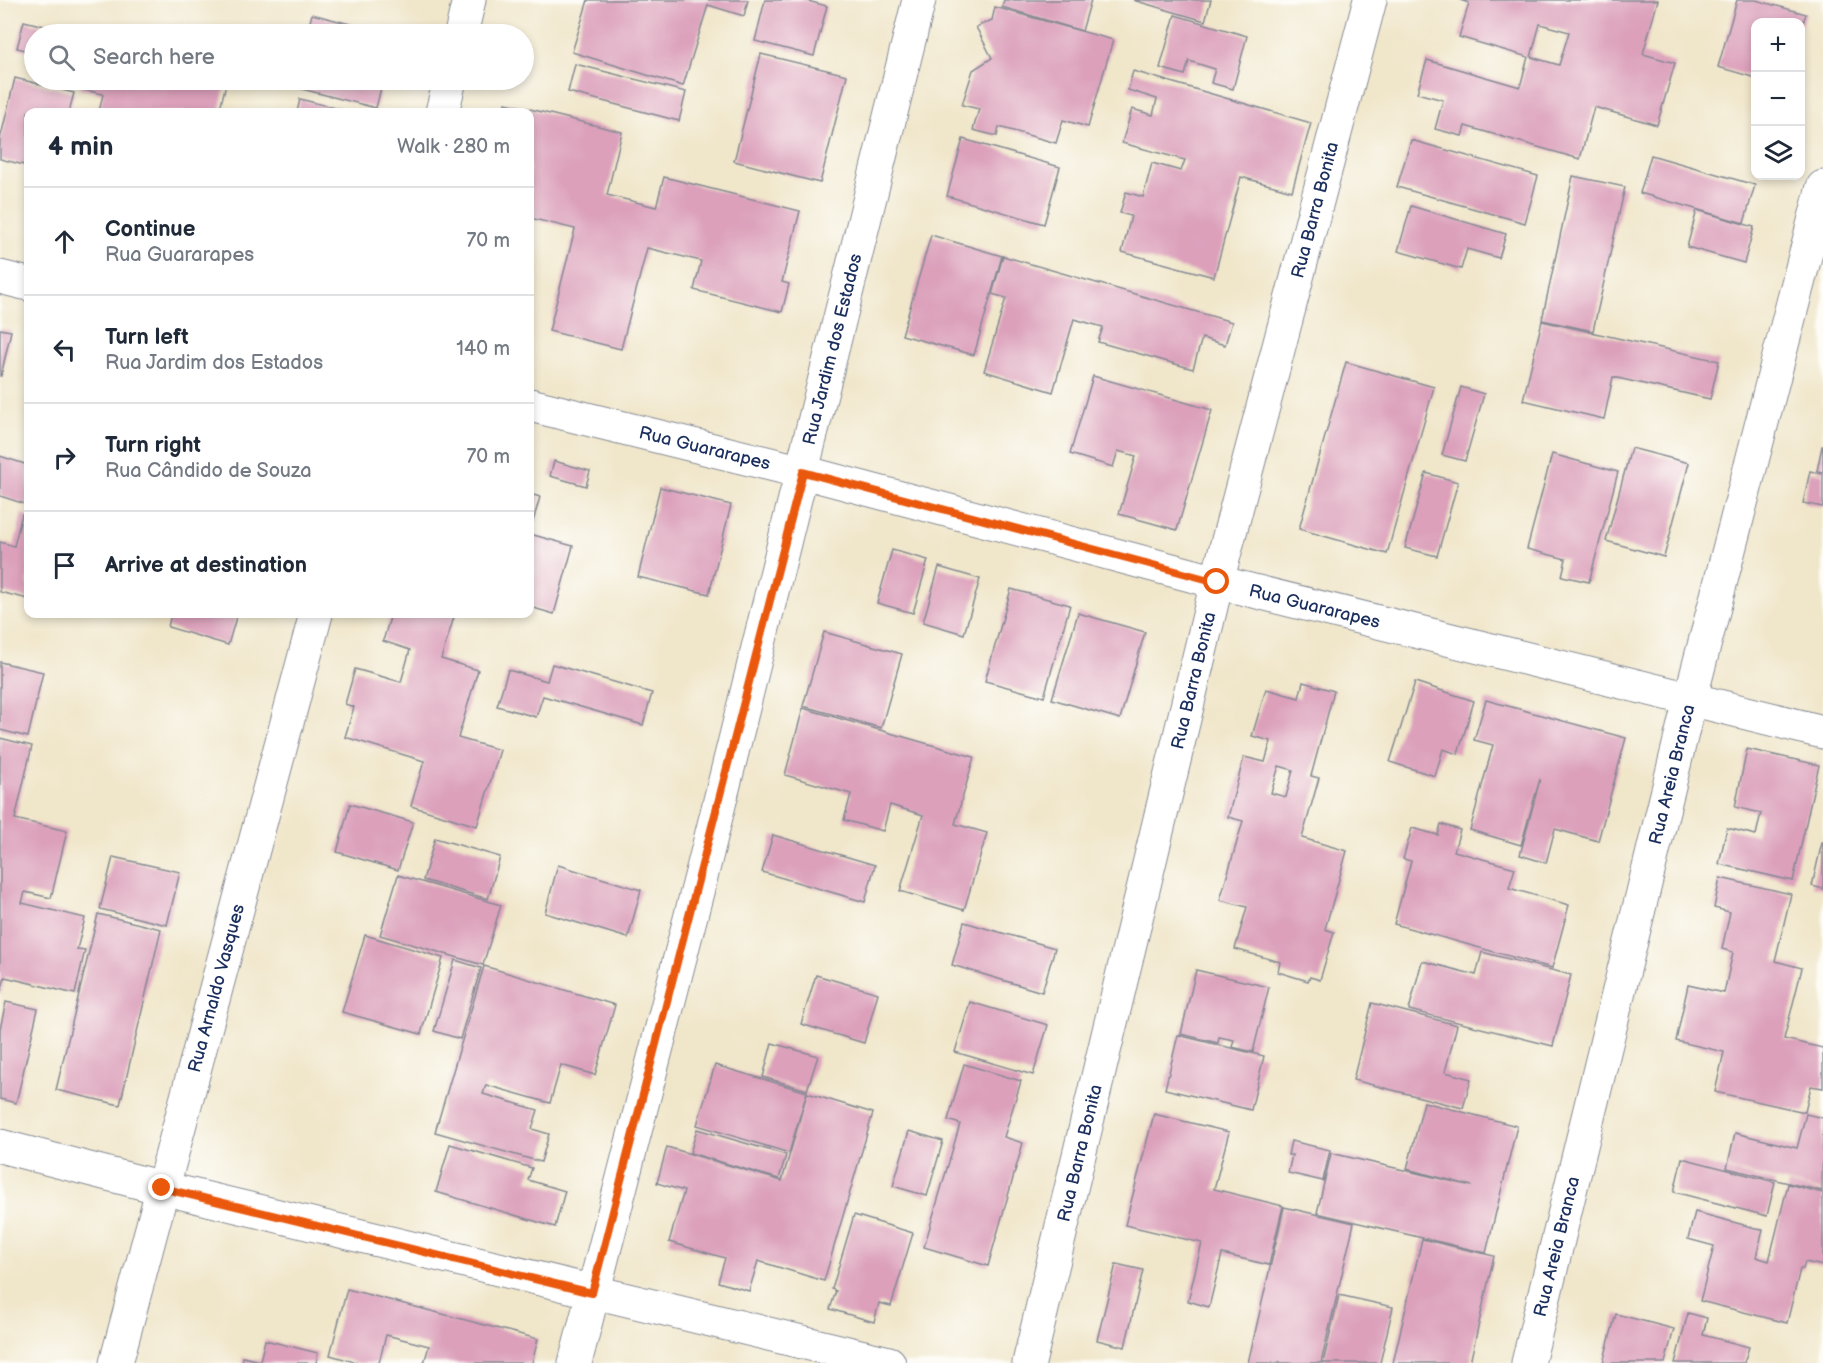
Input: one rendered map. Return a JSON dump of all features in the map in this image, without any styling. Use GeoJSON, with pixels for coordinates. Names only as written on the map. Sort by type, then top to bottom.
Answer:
{"type":"FeatureCollection","features":[{"type":"Feature","properties":{"kind":"street"},"geometry":{"type":"LineString","coordinates":[[463,24],[469,0]]}},
{"type":"Feature","properties":{"kind":"street","name":"Rua Jardim dos Estados"},"geometry":{"type":"LineString","coordinates":[[575,1363],[803,472],[919,0]]}},
{"type":"Feature","properties":{"kind":"street","name":"Rua Barra Bonita"},"geometry":{"type":"LineString","coordinates":[[1029,1363],[1217,582],[1370,0]]}},
{"type":"Feature","properties":{"kind":"street"},"geometry":{"type":"LineString","coordinates":[[443,108],[448,90]]}},
{"type":"Feature","properties":{"kind":"street","name":"Rua Areia Branca"},"geometry":{"type":"LineString","coordinates":[[1528,1363],[1690,700],[1823,187]]}},
{"type":"Feature","properties":{"kind":"street"},"geometry":{"type":"LineString","coordinates":[[0,277],[24,283]]}},
{"type":"Feature","properties":{"kind":"street","name":"Rua Guararapes"},"geometry":{"type":"LineString","coordinates":[[534,406],[803,472],[1217,582],[1823,732]]}},
{"type":"Feature","properties":{"kind":"street","name":"Rua Arnaldo Vasques"},"geometry":{"type":"LineString","coordinates":[[116,1363],[315,618]]}},
{"type":"Feature","properties":{"kind":"street"},"geometry":{"type":"LineString","coordinates":[[0,1146],[592,1293],[889,1363]]}},
{"type":"Feature","properties":{"kind":"building"},"geometry":{"type":"Polygon","coordinates":[[[588,0],[748,0],[744,16],[708,5],[683,86],[572,52],[588,0]]]}},
{"type":"Feature","properties":{"kind":"building"},"geometry":{"type":"Polygon","coordinates":[[[765,0],[804,0],[827,6],[814,56],[755,41],[765,0]]]}},
{"type":"Feature","properties":{"kind":"building"},"geometry":{"type":"Polygon","coordinates":[[[1004,0],[1091,0],[1082,31],[1002,7],[1004,0]]]}},
{"type":"Feature","properties":{"kind":"building"},"geometry":{"type":"Polygon","coordinates":[[[1133,0],[1211,0],[1205,21],[1133,0]]]}},
{"type":"Feature","properties":{"kind":"building"},"geometry":{"type":"Polygon","coordinates":[[[1460,0],[1658,0],[1643,54],[1675,63],[1657,125],[1594,107],[1580,159],[1465,126],[1462,136],[1435,129],[1443,100],[1417,93],[1427,60],[1520,87],[1528,57],[1459,37],[1469,3],[1460,0]],[[1540,24],[1531,57],[1559,65],[1569,32],[1540,24]]]}},
{"type":"Feature","properties":{"kind":"building"},"geometry":{"type":"Polygon","coordinates":[[[1737,0],[1756,0],[1806,14],[1805,18],[1751,18],[1751,77],[1718,67],[1737,0]]]}},
{"type":"Feature","properties":{"kind":"building"},"geometry":{"type":"Polygon","coordinates":[[[995,7],[1113,40],[1088,127],[1063,120],[1056,143],[999,127],[997,136],[973,130],[979,109],[962,105],[973,70],[992,58],[976,27],[992,20],[995,7]]]}},
{"type":"Feature","properties":{"kind":"building"},"geometry":{"type":"Polygon","coordinates":[[[312,14],[350,24],[310,24],[312,14]]]}},
{"type":"Feature","properties":{"kind":"building"},"geometry":{"type":"Polygon","coordinates":[[[1175,15],[1247,36],[1233,89],[1211,83],[1215,69],[1189,61],[1185,75],[1160,68],[1175,15]]]}},
{"type":"Feature","properties":{"kind":"building"},"geometry":{"type":"Polygon","coordinates":[[[24,21],[36,24],[24,24],[24,50],[17,48],[24,21]]]}},
{"type":"Feature","properties":{"kind":"building"},"geometry":{"type":"Polygon","coordinates":[[[761,54],[847,75],[820,183],[734,161],[761,54]]]}},
{"type":"Feature","properties":{"kind":"building"},"geometry":{"type":"Polygon","coordinates":[[[575,64],[686,92],[679,121],[568,92],[575,64]]]}},
{"type":"Feature","properties":{"kind":"building"},"geometry":{"type":"Polygon","coordinates":[[[1133,71],[1311,123],[1292,191],[1241,177],[1214,277],[1122,252],[1131,216],[1120,213],[1126,192],[1143,197],[1152,163],[1181,171],[1185,160],[1122,143],[1132,109],[1153,115],[1157,99],[1128,90],[1133,71]]]}},
{"type":"Feature","properties":{"kind":"building"},"geometry":{"type":"Polygon","coordinates":[[[15,78],[24,80],[24,90],[62,90],[74,93],[70,108],[24,108],[24,165],[0,159],[0,140],[15,78]]]}},
{"type":"Feature","properties":{"kind":"building"},"geometry":{"type":"Polygon","coordinates":[[[85,90],[224,90],[220,108],[100,108],[103,94],[85,90]]]}},
{"type":"Feature","properties":{"kind":"building"},"geometry":{"type":"Polygon","coordinates":[[[306,90],[380,90],[376,108],[306,90]]]}},
{"type":"Feature","properties":{"kind":"building"},"geometry":{"type":"Polygon","coordinates":[[[300,99],[335,108],[298,108],[300,99]]]}},
{"type":"Feature","properties":{"kind":"building"},"geometry":{"type":"Polygon","coordinates":[[[506,103],[526,108],[504,108],[506,103]]]}},
{"type":"Feature","properties":{"kind":"building"},"geometry":{"type":"Polygon","coordinates":[[[534,110],[622,132],[607,195],[656,207],[664,177],[800,211],[782,282],[789,284],[782,312],[694,290],[701,261],[647,248],[621,349],[549,331],[575,229],[534,219],[534,110]]]}},
{"type":"Feature","properties":{"kind":"building"},"geometry":{"type":"Polygon","coordinates":[[[963,139],[1060,167],[1044,224],[947,196],[963,139]]]}},
{"type":"Feature","properties":{"kind":"building"},"geometry":{"type":"Polygon","coordinates":[[[1411,140],[1538,176],[1525,223],[1397,187],[1411,140]]]}},
{"type":"Feature","properties":{"kind":"building"},"geometry":{"type":"Polygon","coordinates":[[[1651,155],[1755,185],[1744,223],[1640,193],[1651,155]]]}},
{"type":"Feature","properties":{"kind":"building"},"geometry":{"type":"Polygon","coordinates":[[[1573,176],[1625,187],[1593,331],[1542,320],[1573,176]]]}},
{"type":"Feature","properties":{"kind":"building"},"geometry":{"type":"Polygon","coordinates":[[[1411,206],[1506,234],[1499,258],[1467,249],[1461,269],[1398,251],[1411,206]]]}},
{"type":"Feature","properties":{"kind":"building"},"geometry":{"type":"Polygon","coordinates":[[[1697,210],[1754,227],[1744,263],[1687,247],[1697,210]]]}},
{"type":"Feature","properties":{"kind":"building"},"geometry":{"type":"Polygon","coordinates":[[[931,235],[1002,256],[974,355],[902,335],[931,235]]]}},
{"type":"Feature","properties":{"kind":"building"},"geometry":{"type":"Polygon","coordinates":[[[1003,256],[1232,322],[1225,345],[1202,338],[1193,369],[1098,342],[1103,327],[1074,319],[1053,392],[984,371],[1006,298],[992,294],[1003,256]]]}},
{"type":"Feature","properties":{"kind":"building"},"geometry":{"type":"Polygon","coordinates":[[[1542,321],[1719,361],[1710,399],[1613,377],[1604,419],[1523,400],[1542,321]]]}},
{"type":"Feature","properties":{"kind":"building"},"geometry":{"type":"Polygon","coordinates":[[[0,329],[11,331],[1,376],[0,376],[0,329]]]}},
{"type":"Feature","properties":{"kind":"building"},"geometry":{"type":"Polygon","coordinates":[[[1346,362],[1434,387],[1387,554],[1299,529],[1346,362]]]}},
{"type":"Feature","properties":{"kind":"building"},"geometry":{"type":"Polygon","coordinates":[[[1093,376],[1212,410],[1177,530],[1119,514],[1136,456],[1118,451],[1113,467],[1070,454],[1093,376]]]}},
{"type":"Feature","properties":{"kind":"building"},"geometry":{"type":"Polygon","coordinates":[[[1461,387],[1484,394],[1465,461],[1442,455],[1461,387]]]}},
{"type":"Feature","properties":{"kind":"building"},"geometry":{"type":"Polygon","coordinates":[[[1823,446],[1823,472],[1817,471],[1823,446]]]}},
{"type":"Feature","properties":{"kind":"building"},"geometry":{"type":"Polygon","coordinates":[[[1631,448],[1689,463],[1664,557],[1606,541],[1631,448]]]}},
{"type":"Feature","properties":{"kind":"building"},"geometry":{"type":"Polygon","coordinates":[[[1552,454],[1618,472],[1589,582],[1562,576],[1566,559],[1527,549],[1552,454]]]}},
{"type":"Feature","properties":{"kind":"building"},"geometry":{"type":"Polygon","coordinates":[[[0,456],[24,464],[24,504],[0,496],[0,456]]]}},
{"type":"Feature","properties":{"kind":"building"},"geometry":{"type":"Polygon","coordinates":[[[554,461],[590,471],[586,486],[550,476],[554,461]]]}},
{"type":"Feature","properties":{"kind":"building"},"geometry":{"type":"Polygon","coordinates":[[[1810,471],[1823,474],[1823,507],[1803,503],[1810,471]]]}},
{"type":"Feature","properties":{"kind":"building"},"geometry":{"type":"Polygon","coordinates":[[[1426,473],[1458,482],[1437,556],[1405,548],[1426,473]]]}},
{"type":"Feature","properties":{"kind":"building"},"geometry":{"type":"Polygon","coordinates":[[[660,487],[731,505],[709,594],[638,577],[660,487]]]}},
{"type":"Feature","properties":{"kind":"building"},"geometry":{"type":"Polygon","coordinates":[[[534,495],[540,497],[534,518],[534,495]]]}},
{"type":"Feature","properties":{"kind":"building"},"geometry":{"type":"Polygon","coordinates":[[[22,514],[24,515],[24,598],[0,592],[0,542],[14,546],[22,514]]]}},
{"type":"Feature","properties":{"kind":"building"},"geometry":{"type":"Polygon","coordinates":[[[534,535],[573,546],[554,614],[534,608],[534,535]]]}},
{"type":"Feature","properties":{"kind":"building"},"geometry":{"type":"Polygon","coordinates":[[[892,550],[928,560],[913,613],[877,603],[892,550]]]}},
{"type":"Feature","properties":{"kind":"building"},"geometry":{"type":"Polygon","coordinates":[[[939,567],[980,579],[964,634],[923,622],[939,567]]]}},
{"type":"Feature","properties":{"kind":"building"},"geometry":{"type":"Polygon","coordinates":[[[1011,589],[1070,605],[1044,697],[985,681],[1011,589]]]}},
{"type":"Feature","properties":{"kind":"building"},"geometry":{"type":"Polygon","coordinates":[[[1078,613],[1145,632],[1120,719],[1052,699],[1078,613]]]}},
{"type":"Feature","properties":{"kind":"building"},"geometry":{"type":"Polygon","coordinates":[[[170,618],[236,618],[228,645],[168,627],[170,618]]]}},
{"type":"Feature","properties":{"kind":"building"},"geometry":{"type":"Polygon","coordinates":[[[390,618],[454,618],[441,659],[478,670],[458,738],[500,750],[477,826],[411,806],[424,761],[345,737],[354,707],[345,704],[355,669],[401,682],[410,650],[383,641],[390,618]]]}},
{"type":"Feature","properties":{"kind":"building"},"geometry":{"type":"Polygon","coordinates":[[[824,632],[902,654],[881,728],[803,706],[824,632]]]}},
{"type":"Feature","properties":{"kind":"building"},"geometry":{"type":"Polygon","coordinates":[[[0,662],[43,672],[28,737],[0,730],[0,662]]]}},
{"type":"Feature","properties":{"kind":"building"},"geometry":{"type":"Polygon","coordinates":[[[552,664],[652,693],[643,725],[543,696],[536,717],[497,706],[508,670],[547,681],[552,664]]]}},
{"type":"Feature","properties":{"kind":"building"},"geometry":{"type":"Polygon","coordinates":[[[1303,682],[1334,691],[1311,776],[1319,778],[1302,838],[1347,851],[1325,929],[1334,932],[1320,980],[1310,977],[1308,981],[1278,972],[1280,962],[1235,949],[1247,907],[1220,900],[1243,821],[1228,817],[1244,757],[1265,762],[1271,741],[1252,736],[1266,689],[1299,698],[1303,682]],[[1279,766],[1271,793],[1286,797],[1293,770],[1279,766]]]}},
{"type":"Feature","properties":{"kind":"building"},"geometry":{"type":"Polygon","coordinates":[[[1415,682],[1474,701],[1458,754],[1443,749],[1435,776],[1390,762],[1415,682]]]}},
{"type":"Feature","properties":{"kind":"building"},"geometry":{"type":"Polygon","coordinates":[[[1486,700],[1626,738],[1598,841],[1555,829],[1546,863],[1520,855],[1540,779],[1521,845],[1470,830],[1493,745],[1474,740],[1486,700]]]}},
{"type":"Feature","properties":{"kind":"building"},"geometry":{"type":"Polygon","coordinates":[[[803,708],[974,757],[955,824],[987,833],[964,910],[900,891],[923,815],[890,805],[883,831],[844,820],[851,794],[785,775],[803,708]]]}},
{"type":"Feature","properties":{"kind":"building"},"geometry":{"type":"Polygon","coordinates":[[[0,738],[32,746],[15,819],[67,831],[51,898],[25,892],[22,903],[85,918],[77,949],[85,950],[75,994],[5,977],[0,995],[0,738]]]}},
{"type":"Feature","properties":{"kind":"building"},"geometry":{"type":"Polygon","coordinates":[[[1747,749],[1819,765],[1793,881],[1719,864],[1727,828],[1756,835],[1761,813],[1735,807],[1747,749]]]}},
{"type":"Feature","properties":{"kind":"building"},"geometry":{"type":"Polygon","coordinates":[[[350,804],[413,822],[398,870],[337,852],[350,804]]]}},
{"type":"Feature","properties":{"kind":"building"},"geometry":{"type":"Polygon","coordinates":[[[1441,824],[1460,830],[1454,851],[1515,868],[1509,888],[1569,905],[1552,968],[1394,924],[1411,861],[1403,859],[1412,828],[1438,835],[1441,824]]]}},
{"type":"Feature","properties":{"kind":"building"},"geometry":{"type":"Polygon","coordinates":[[[773,835],[875,865],[865,902],[762,872],[773,835]]]}},
{"type":"Feature","properties":{"kind":"building"},"geometry":{"type":"Polygon","coordinates":[[[435,838],[500,857],[488,899],[423,880],[435,838]]]}},
{"type":"Feature","properties":{"kind":"building"},"geometry":{"type":"Polygon","coordinates":[[[1823,842],[1823,889],[1812,886],[1823,842]]]}},
{"type":"Feature","properties":{"kind":"building"},"geometry":{"type":"Polygon","coordinates":[[[113,857],[180,872],[167,925],[100,909],[113,857]]]}},
{"type":"Feature","properties":{"kind":"building"},"geometry":{"type":"Polygon","coordinates":[[[558,865],[641,890],[628,938],[545,913],[558,865]]]}},
{"type":"Feature","properties":{"kind":"building"},"geometry":{"type":"Polygon","coordinates":[[[398,875],[501,905],[483,965],[380,935],[398,875]]]}},
{"type":"Feature","properties":{"kind":"building"},"geometry":{"type":"Polygon","coordinates":[[[1720,878],[1791,894],[1775,961],[1802,968],[1784,1039],[1823,1048],[1823,1088],[1811,1086],[1805,1112],[1715,1092],[1724,1052],[1676,1041],[1688,985],[1724,993],[1733,952],[1722,949],[1730,912],[1714,908],[1720,878]]]}},
{"type":"Feature","properties":{"kind":"building"},"geometry":{"type":"Polygon","coordinates":[[[98,914],[161,929],[120,1105],[56,1090],[98,914]]]}},
{"type":"Feature","properties":{"kind":"building"},"geometry":{"type":"Polygon","coordinates":[[[964,922],[1055,948],[1042,992],[952,965],[964,922]]]}},
{"type":"Feature","properties":{"kind":"building"},"geometry":{"type":"Polygon","coordinates":[[[365,935],[443,958],[421,1034],[342,1012],[365,935]]]}},
{"type":"Feature","properties":{"kind":"building"},"geometry":{"type":"Polygon","coordinates":[[[1482,952],[1571,975],[1553,1046],[1409,1010],[1422,961],[1476,975],[1482,952]]]}},
{"type":"Feature","properties":{"kind":"building"},"geometry":{"type":"Polygon","coordinates":[[[455,960],[481,968],[460,1039],[434,1031],[455,960]]]}},
{"type":"Feature","properties":{"kind":"building"},"geometry":{"type":"Polygon","coordinates":[[[484,966],[615,1005],[595,1075],[561,1065],[550,1103],[486,1085],[483,1094],[538,1110],[532,1129],[549,1134],[541,1162],[435,1132],[484,966]]]}},
{"type":"Feature","properties":{"kind":"building"},"geometry":{"type":"Polygon","coordinates":[[[1196,970],[1269,987],[1253,1052],[1232,1047],[1234,1040],[1219,1037],[1218,1043],[1181,1034],[1196,970]]]}},
{"type":"Feature","properties":{"kind":"building"},"geometry":{"type":"Polygon","coordinates":[[[816,975],[878,993],[864,1043],[801,1024],[816,975]]]}},
{"type":"Feature","properties":{"kind":"building"},"geometry":{"type":"Polygon","coordinates":[[[6,1002],[38,1009],[16,1103],[0,1099],[0,1029],[6,1002]]]}},
{"type":"Feature","properties":{"kind":"building"},"geometry":{"type":"Polygon","coordinates":[[[970,1002],[1048,1025],[1033,1075],[955,1052],[970,1002]]]}},
{"type":"Feature","properties":{"kind":"building"},"geometry":{"type":"Polygon","coordinates":[[[1372,1003],[1457,1025],[1445,1072],[1471,1079],[1463,1108],[1353,1080],[1372,1003]]]}},
{"type":"Feature","properties":{"kind":"building"},"geometry":{"type":"Polygon","coordinates":[[[1178,1035],[1264,1056],[1251,1110],[1165,1089],[1178,1035]]]}},
{"type":"Feature","properties":{"kind":"building"},"geometry":{"type":"Polygon","coordinates":[[[772,1043],[818,1056],[807,1090],[763,1077],[772,1043]]]}},
{"type":"Feature","properties":{"kind":"building"},"geometry":{"type":"Polygon","coordinates":[[[964,1064],[1021,1081],[1004,1137],[1023,1143],[988,1266],[924,1247],[960,1124],[948,1120],[964,1064]]]}},
{"type":"Feature","properties":{"kind":"building"},"geometry":{"type":"Polygon","coordinates":[[[715,1065],[807,1092],[789,1153],[697,1125],[715,1065]]]}},
{"type":"Feature","properties":{"kind":"building"},"geometry":{"type":"Polygon","coordinates":[[[807,1093],[873,1113],[824,1281],[758,1261],[749,1291],[718,1282],[725,1258],[669,1242],[684,1191],[657,1183],[667,1147],[782,1181],[807,1093]]]}},
{"type":"Feature","properties":{"kind":"building"},"geometry":{"type":"Polygon","coordinates":[[[1424,1102],[1517,1126],[1486,1253],[1317,1213],[1331,1153],[1472,1186],[1407,1169],[1424,1102]]]}},
{"type":"Feature","properties":{"kind":"building"},"geometry":{"type":"Polygon","coordinates":[[[1154,1114],[1229,1132],[1214,1189],[1283,1206],[1269,1265],[1222,1254],[1209,1307],[1188,1301],[1202,1243],[1125,1225],[1154,1114]]]}},
{"type":"Feature","properties":{"kind":"building"},"geometry":{"type":"Polygon","coordinates":[[[1806,1114],[1823,1118],[1822,1191],[1727,1168],[1735,1133],[1797,1148],[1806,1114]]]}},
{"type":"Feature","properties":{"kind":"building"},"geometry":{"type":"Polygon","coordinates":[[[697,1129],[786,1155],[779,1179],[690,1153],[697,1129]]]}},
{"type":"Feature","properties":{"kind":"building"},"geometry":{"type":"Polygon","coordinates":[[[909,1131],[943,1141],[927,1196],[893,1186],[909,1131]]]}},
{"type":"Feature","properties":{"kind":"building"},"geometry":{"type":"Polygon","coordinates":[[[1291,1141],[1330,1150],[1323,1181],[1288,1173],[1292,1155],[1288,1155],[1291,1141]]]}},
{"type":"Feature","properties":{"kind":"building"},"geometry":{"type":"Polygon","coordinates":[[[450,1144],[532,1168],[528,1180],[565,1191],[555,1227],[436,1192],[450,1144]]]}},
{"type":"Feature","properties":{"kind":"building"},"geometry":{"type":"Polygon","coordinates":[[[1682,1158],[1775,1182],[1767,1216],[1674,1192],[1682,1158]]]}},
{"type":"Feature","properties":{"kind":"building"},"geometry":{"type":"Polygon","coordinates":[[[1788,1184],[1823,1193],[1823,1266],[1805,1262],[1803,1269],[1800,1269],[1787,1323],[1700,1301],[1714,1246],[1688,1239],[1695,1212],[1763,1230],[1756,1257],[1769,1261],[1788,1184]]]}},
{"type":"Feature","properties":{"kind":"building"},"geometry":{"type":"Polygon","coordinates":[[[1284,1207],[1354,1223],[1321,1363],[1248,1363],[1284,1207]]]}},
{"type":"Feature","properties":{"kind":"building"},"geometry":{"type":"Polygon","coordinates":[[[854,1215],[913,1233],[891,1306],[879,1303],[874,1322],[830,1309],[836,1291],[832,1289],[854,1215]]]}},
{"type":"Feature","properties":{"kind":"building"},"geometry":{"type":"Polygon","coordinates":[[[1422,1239],[1494,1256],[1470,1363],[1393,1363],[1422,1239]]]}},
{"type":"Feature","properties":{"kind":"building"},"geometry":{"type":"Polygon","coordinates":[[[1116,1264],[1143,1270],[1125,1347],[1097,1340],[1116,1264]]]}},
{"type":"Feature","properties":{"kind":"building"},"geometry":{"type":"Polygon","coordinates":[[[347,1289],[538,1339],[532,1363],[424,1363],[429,1346],[386,1335],[379,1363],[358,1363],[330,1355],[347,1289]]]}},
{"type":"Feature","properties":{"kind":"building"},"geometry":{"type":"Polygon","coordinates":[[[1339,1295],[1393,1307],[1380,1363],[1323,1363],[1339,1295]]]}},
{"type":"Feature","properties":{"kind":"building"},"geometry":{"type":"Polygon","coordinates":[[[1688,1313],[1707,1318],[1703,1335],[1749,1347],[1744,1363],[1675,1363],[1688,1313]]]}},
{"type":"Feature","properties":{"kind":"building"},"geometry":{"type":"Polygon","coordinates":[[[1616,1314],[1674,1329],[1665,1363],[1603,1363],[1616,1314]]]}},
{"type":"Feature","properties":{"kind":"building"},"geometry":{"type":"Polygon","coordinates":[[[265,1340],[318,1353],[316,1363],[242,1363],[243,1357],[260,1361],[265,1340]]]}},
{"type":"Feature","properties":{"kind":"route"},"geometry":{"type":"LineString","coordinates":[[162,1188],[592,1293],[704,865],[803,472],[1217,582]]}}]}
